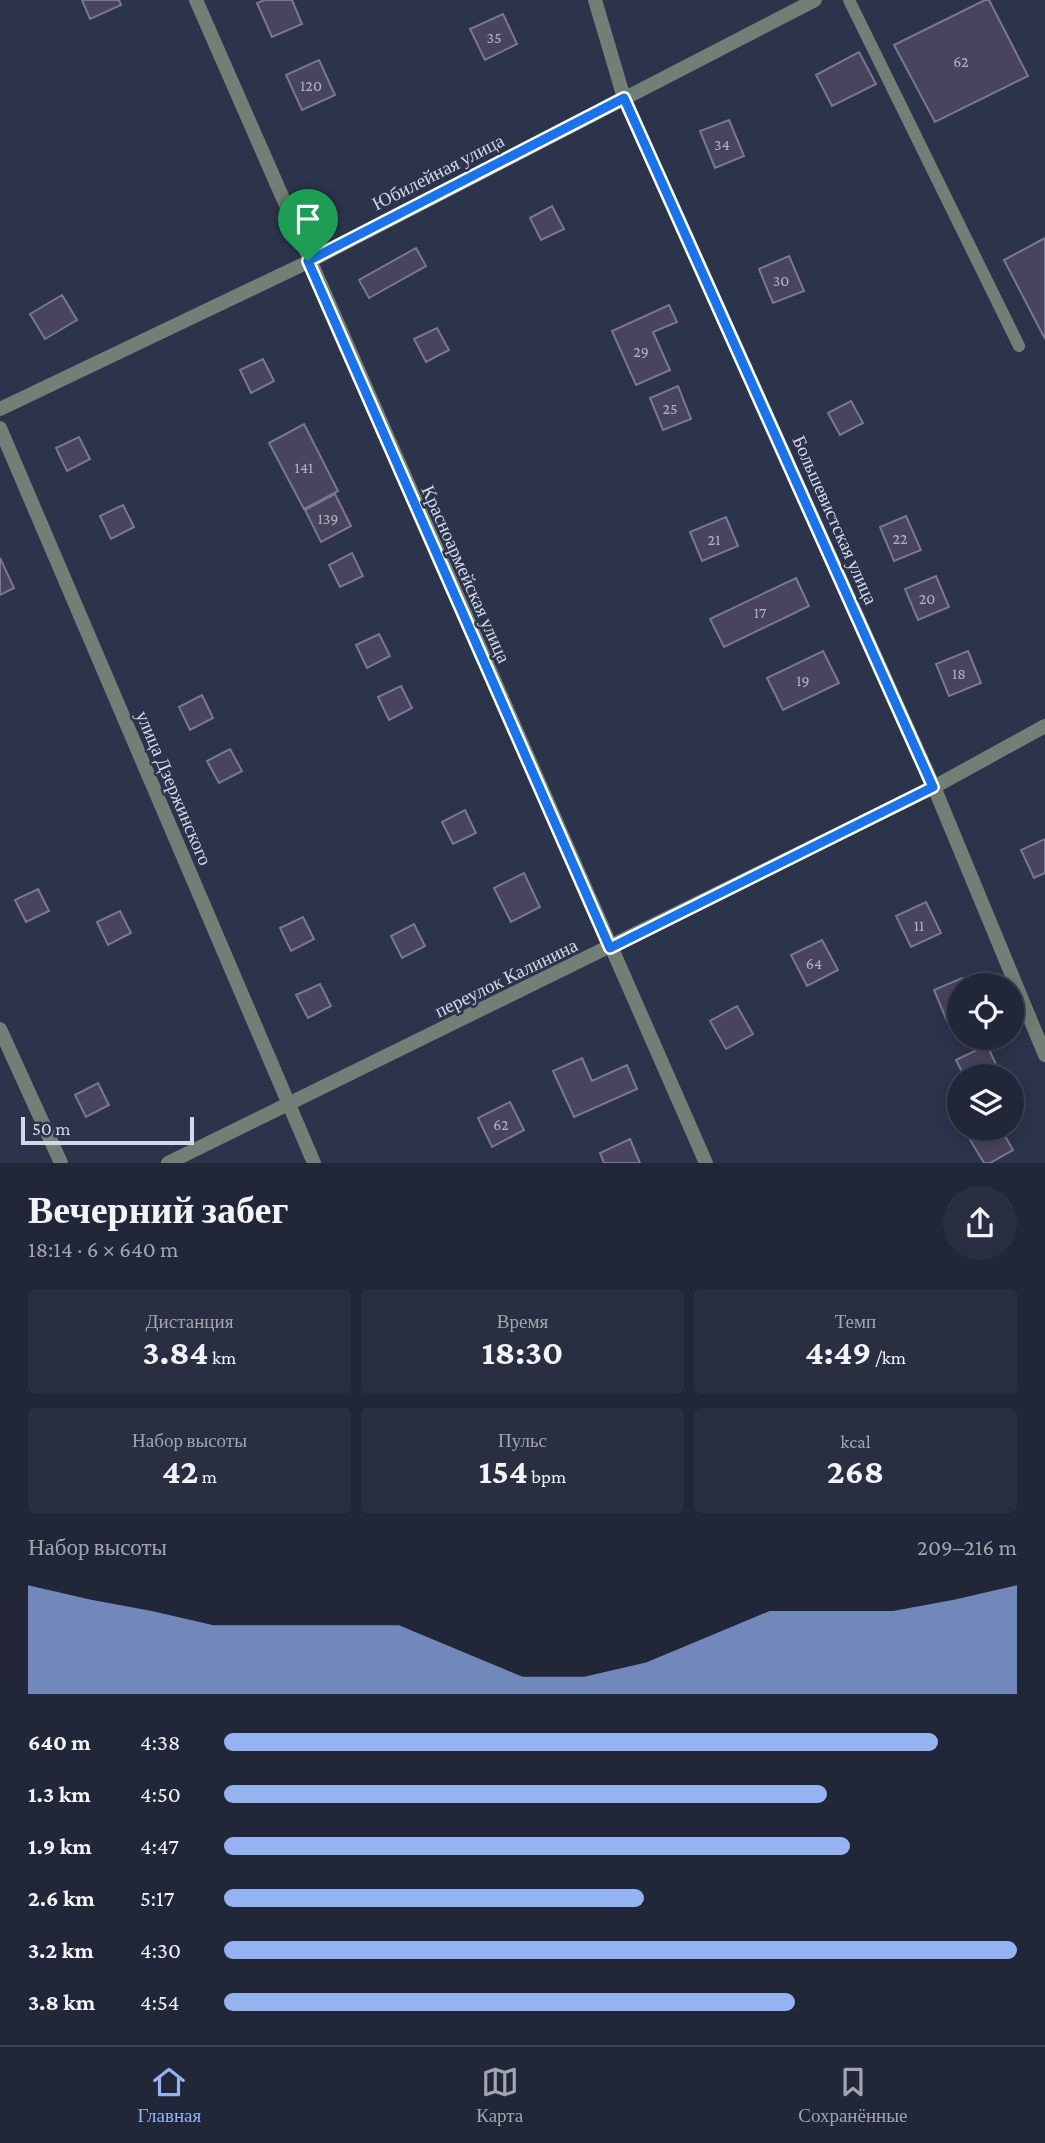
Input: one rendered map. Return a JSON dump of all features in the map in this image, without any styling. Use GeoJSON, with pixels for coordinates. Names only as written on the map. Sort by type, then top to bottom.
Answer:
{"type":"FeatureCollection","features":[{"type":"Feature","properties":{"kind":"street","name":"Красноармейская улица"},"geometry":{"type":"LineString","coordinates":[[196,0],[301,238],[308,261],[706,1163]]}},
{"type":"Feature","properties":{"kind":"street","name":"Большевистская улица"},"geometry":{"type":"LineString","coordinates":[[595,0],[624,98],[933,787],[1045,1055]]}},
{"type":"Feature","properties":{"kind":"street","name":"Юбилейная улица"},"geometry":{"type":"LineString","coordinates":[[0,409],[308,261],[814,0]]}},
{"type":"Feature","properties":{"kind":"street","name":"улица Дзержинского"},"geometry":{"type":"LineString","coordinates":[[0,428],[314,1163]]}},
{"type":"Feature","properties":{"kind":"street","name":"переулок Калинина"},"geometry":{"type":"LineString","coordinates":[[168,1163],[610,948],[933,787],[1045,726]]}},
{"type":"Feature","properties":{"kind":"street"},"geometry":{"type":"LineString","coordinates":[[0,1029],[61,1163]]}},
{"type":"Feature","properties":{"kind":"lane"},"geometry":{"type":"LineString","coordinates":[[849,0],[1018,346]]}},
{"type":"Feature","properties":{"kind":"building"},"geometry":{"type":"Polygon","coordinates":[[[82,0],[119,0],[121,5],[90,19],[82,0]]]}},
{"type":"Feature","properties":{"kind":"building"},"geometry":{"type":"Polygon","coordinates":[[[265,0],[292,0],[302,24],[272,37],[257,3],[265,0]]]}},
{"type":"Feature","properties":{"kind":"building"},"geometry":{"type":"Polygon","coordinates":[[[989,0],[1028,76],[935,122],[894,45],[989,0]]]}},
{"type":"Feature","properties":{"kind":"building"},"geometry":{"type":"Polygon","coordinates":[[[503,14],[517,44],[485,60],[470,29],[503,14]]]}},
{"type":"Feature","properties":{"kind":"building"},"geometry":{"type":"Polygon","coordinates":[[[859,52],[876,84],[832,106],[816,75],[859,52]]]}},
{"type":"Feature","properties":{"kind":"building"},"geometry":{"type":"Polygon","coordinates":[[[319,60],[335,95],[302,110],[286,75],[319,60]]]}},
{"type":"Feature","properties":{"kind":"building"},"geometry":{"type":"Polygon","coordinates":[[[729,120],[744,156],[715,168],[700,131],[729,120]]]}},
{"type":"Feature","properties":{"kind":"building"},"geometry":{"type":"Polygon","coordinates":[[[552,206],[564,229],[541,240],[530,218],[552,206]]]}},
{"type":"Feature","properties":{"kind":"building"},"geometry":{"type":"Polygon","coordinates":[[[1045,238],[1045,339],[1004,260],[1045,238]]]}},
{"type":"Feature","properties":{"kind":"building"},"geometry":{"type":"Polygon","coordinates":[[[416,248],[426,266],[369,298],[359,280],[416,248]]]}},
{"type":"Feature","properties":{"kind":"building"},"geometry":{"type":"Polygon","coordinates":[[[789,256],[804,291],[773,303],[759,269],[789,256]]]}},
{"type":"Feature","properties":{"kind":"building"},"geometry":{"type":"Polygon","coordinates":[[[62,295],[77,320],[45,339],[30,314],[62,295]]]}},
{"type":"Feature","properties":{"kind":"building"},"geometry":{"type":"Polygon","coordinates":[[[669,305],[677,322],[653,332],[670,370],[636,385],[612,331],[669,305]]]}},
{"type":"Feature","properties":{"kind":"building"},"geometry":{"type":"Polygon","coordinates":[[[437,328],[449,350],[426,362],[414,339],[437,328]]]}},
{"type":"Feature","properties":{"kind":"building"},"geometry":{"type":"Polygon","coordinates":[[[263,359],[274,381],[251,393],[240,370],[263,359]]]}},
{"type":"Feature","properties":{"kind":"building"},"geometry":{"type":"Polygon","coordinates":[[[678,386],[691,419],[663,430],[650,398],[678,386]]]}},
{"type":"Feature","properties":{"kind":"building"},"geometry":{"type":"Polygon","coordinates":[[[851,401],[863,423],[840,435],[828,413],[851,401]]]}},
{"type":"Feature","properties":{"kind":"building"},"geometry":{"type":"Polygon","coordinates":[[[304,424],[338,491],[304,509],[269,443],[304,424]]]}},
{"type":"Feature","properties":{"kind":"building"},"geometry":{"type":"Polygon","coordinates":[[[79,437],[90,459],[67,471],[56,448],[79,437]]]}},
{"type":"Feature","properties":{"kind":"building"},"geometry":{"type":"Polygon","coordinates":[[[335,494],[351,526],[321,542],[305,510],[335,494]]]}},
{"type":"Feature","properties":{"kind":"building"},"geometry":{"type":"Polygon","coordinates":[[[123,505],[134,527],[111,539],[100,516],[123,505]]]}},
{"type":"Feature","properties":{"kind":"building"},"geometry":{"type":"Polygon","coordinates":[[[906,516],[921,550],[894,561],[880,527],[906,516]]]}},
{"type":"Feature","properties":{"kind":"building"},"geometry":{"type":"Polygon","coordinates":[[[726,517],[738,546],[702,561],[690,532],[726,517]]]}},
{"type":"Feature","properties":{"kind":"building"},"geometry":{"type":"Polygon","coordinates":[[[352,553],[363,576],[340,587],[329,565],[352,553]]]}},
{"type":"Feature","properties":{"kind":"building"},"geometry":{"type":"Polygon","coordinates":[[[0,558],[14,588],[0,595],[0,558]]]}},
{"type":"Feature","properties":{"kind":"building"},"geometry":{"type":"Polygon","coordinates":[[[936,576],[949,607],[918,620],[905,589],[936,576]]]}},
{"type":"Feature","properties":{"kind":"building"},"geometry":{"type":"Polygon","coordinates":[[[796,578],[809,606],[724,647],[710,619],[796,578]]]}},
{"type":"Feature","properties":{"kind":"building"},"geometry":{"type":"Polygon","coordinates":[[[379,634],[390,656],[367,668],[356,645],[379,634]]]}},
{"type":"Feature","properties":{"kind":"building"},"geometry":{"type":"Polygon","coordinates":[[[823,651],[839,683],[783,710],[767,678],[823,651]]]}},
{"type":"Feature","properties":{"kind":"building"},"geometry":{"type":"Polygon","coordinates":[[[968,651],[981,683],[949,696],[936,664],[968,651]]]}},
{"type":"Feature","properties":{"kind":"building"},"geometry":{"type":"Polygon","coordinates":[[[401,686],[412,708],[389,720],[378,697],[401,686]]]}},
{"type":"Feature","properties":{"kind":"building"},"geometry":{"type":"Polygon","coordinates":[[[202,695],[213,718],[190,730],[179,707],[202,695]]]}},
{"type":"Feature","properties":{"kind":"building"},"geometry":{"type":"Polygon","coordinates":[[[230,749],[242,771],[219,783],[207,761],[230,749]]]}},
{"type":"Feature","properties":{"kind":"building"},"geometry":{"type":"Polygon","coordinates":[[[465,810],[476,833],[453,844],[442,822],[465,810]]]}},
{"type":"Feature","properties":{"kind":"building"},"geometry":{"type":"Polygon","coordinates":[[[1045,839],[1045,873],[1034,878],[1021,850],[1045,839]]]}},
{"type":"Feature","properties":{"kind":"building"},"geometry":{"type":"Polygon","coordinates":[[[524,873],[540,907],[511,922],[494,888],[524,873]]]}},
{"type":"Feature","properties":{"kind":"building"},"geometry":{"type":"Polygon","coordinates":[[[38,889],[49,911],[26,922],[15,900],[38,889]]]}},
{"type":"Feature","properties":{"kind":"building"},"geometry":{"type":"Polygon","coordinates":[[[926,902],[941,933],[911,947],[896,916],[926,902]]]}},
{"type":"Feature","properties":{"kind":"building"},"geometry":{"type":"Polygon","coordinates":[[[120,911],[131,933],[108,945],[97,922],[120,911]]]}},
{"type":"Feature","properties":{"kind":"building"},"geometry":{"type":"Polygon","coordinates":[[[303,917],[314,939],[291,951],[280,928],[303,917]]]}},
{"type":"Feature","properties":{"kind":"building"},"geometry":{"type":"Polygon","coordinates":[[[414,924],[425,946],[402,958],[391,936],[414,924]]]}},
{"type":"Feature","properties":{"kind":"building"},"geometry":{"type":"Polygon","coordinates":[[[822,940],[838,970],[807,986],[791,955],[822,940]]]}},
{"type":"Feature","properties":{"kind":"building"},"geometry":{"type":"Polygon","coordinates":[[[320,984],[331,1006],[308,1018],[296,995],[320,984]]]}},
{"type":"Feature","properties":{"kind":"building"},"geometry":{"type":"Polygon","coordinates":[[[947,984],[947,1021],[934,990],[947,984]]]}},
{"type":"Feature","properties":{"kind":"building"},"geometry":{"type":"Polygon","coordinates":[[[737,1006],[753,1034],[726,1049],[710,1021],[737,1006]]]}},
{"type":"Feature","properties":{"kind":"building"},"geometry":{"type":"Polygon","coordinates":[[[977,1050],[989,1050],[996,1064],[958,1064],[956,1060],[977,1050]]]}},
{"type":"Feature","properties":{"kind":"building"},"geometry":{"type":"Polygon","coordinates":[[[582,1058],[592,1081],[627,1065],[637,1089],[574,1117],[553,1071],[582,1058]]]}},
{"type":"Feature","properties":{"kind":"building"},"geometry":{"type":"Polygon","coordinates":[[[98,1083],[109,1105],[86,1117],[75,1095],[98,1083]]]}},
{"type":"Feature","properties":{"kind":"building"},"geometry":{"type":"Polygon","coordinates":[[[510,1102],[524,1130],[492,1147],[478,1118],[510,1102]]]}},
{"type":"Feature","properties":{"kind":"building"},"geometry":{"type":"Polygon","coordinates":[[[630,1139],[640,1163],[604,1163],[600,1153],[630,1139]]]}},
{"type":"Feature","properties":{"kind":"building"},"geometry":{"type":"Polygon","coordinates":[[[971,1141],[1008,1141],[1013,1150],[990,1163],[984,1163],[971,1141]]]}},
{"type":"Feature","properties":{"kind":"route"},"geometry":{"type":"LineString","coordinates":[[624,98],[933,787],[610,948],[308,261],[624,98]]}}]}
